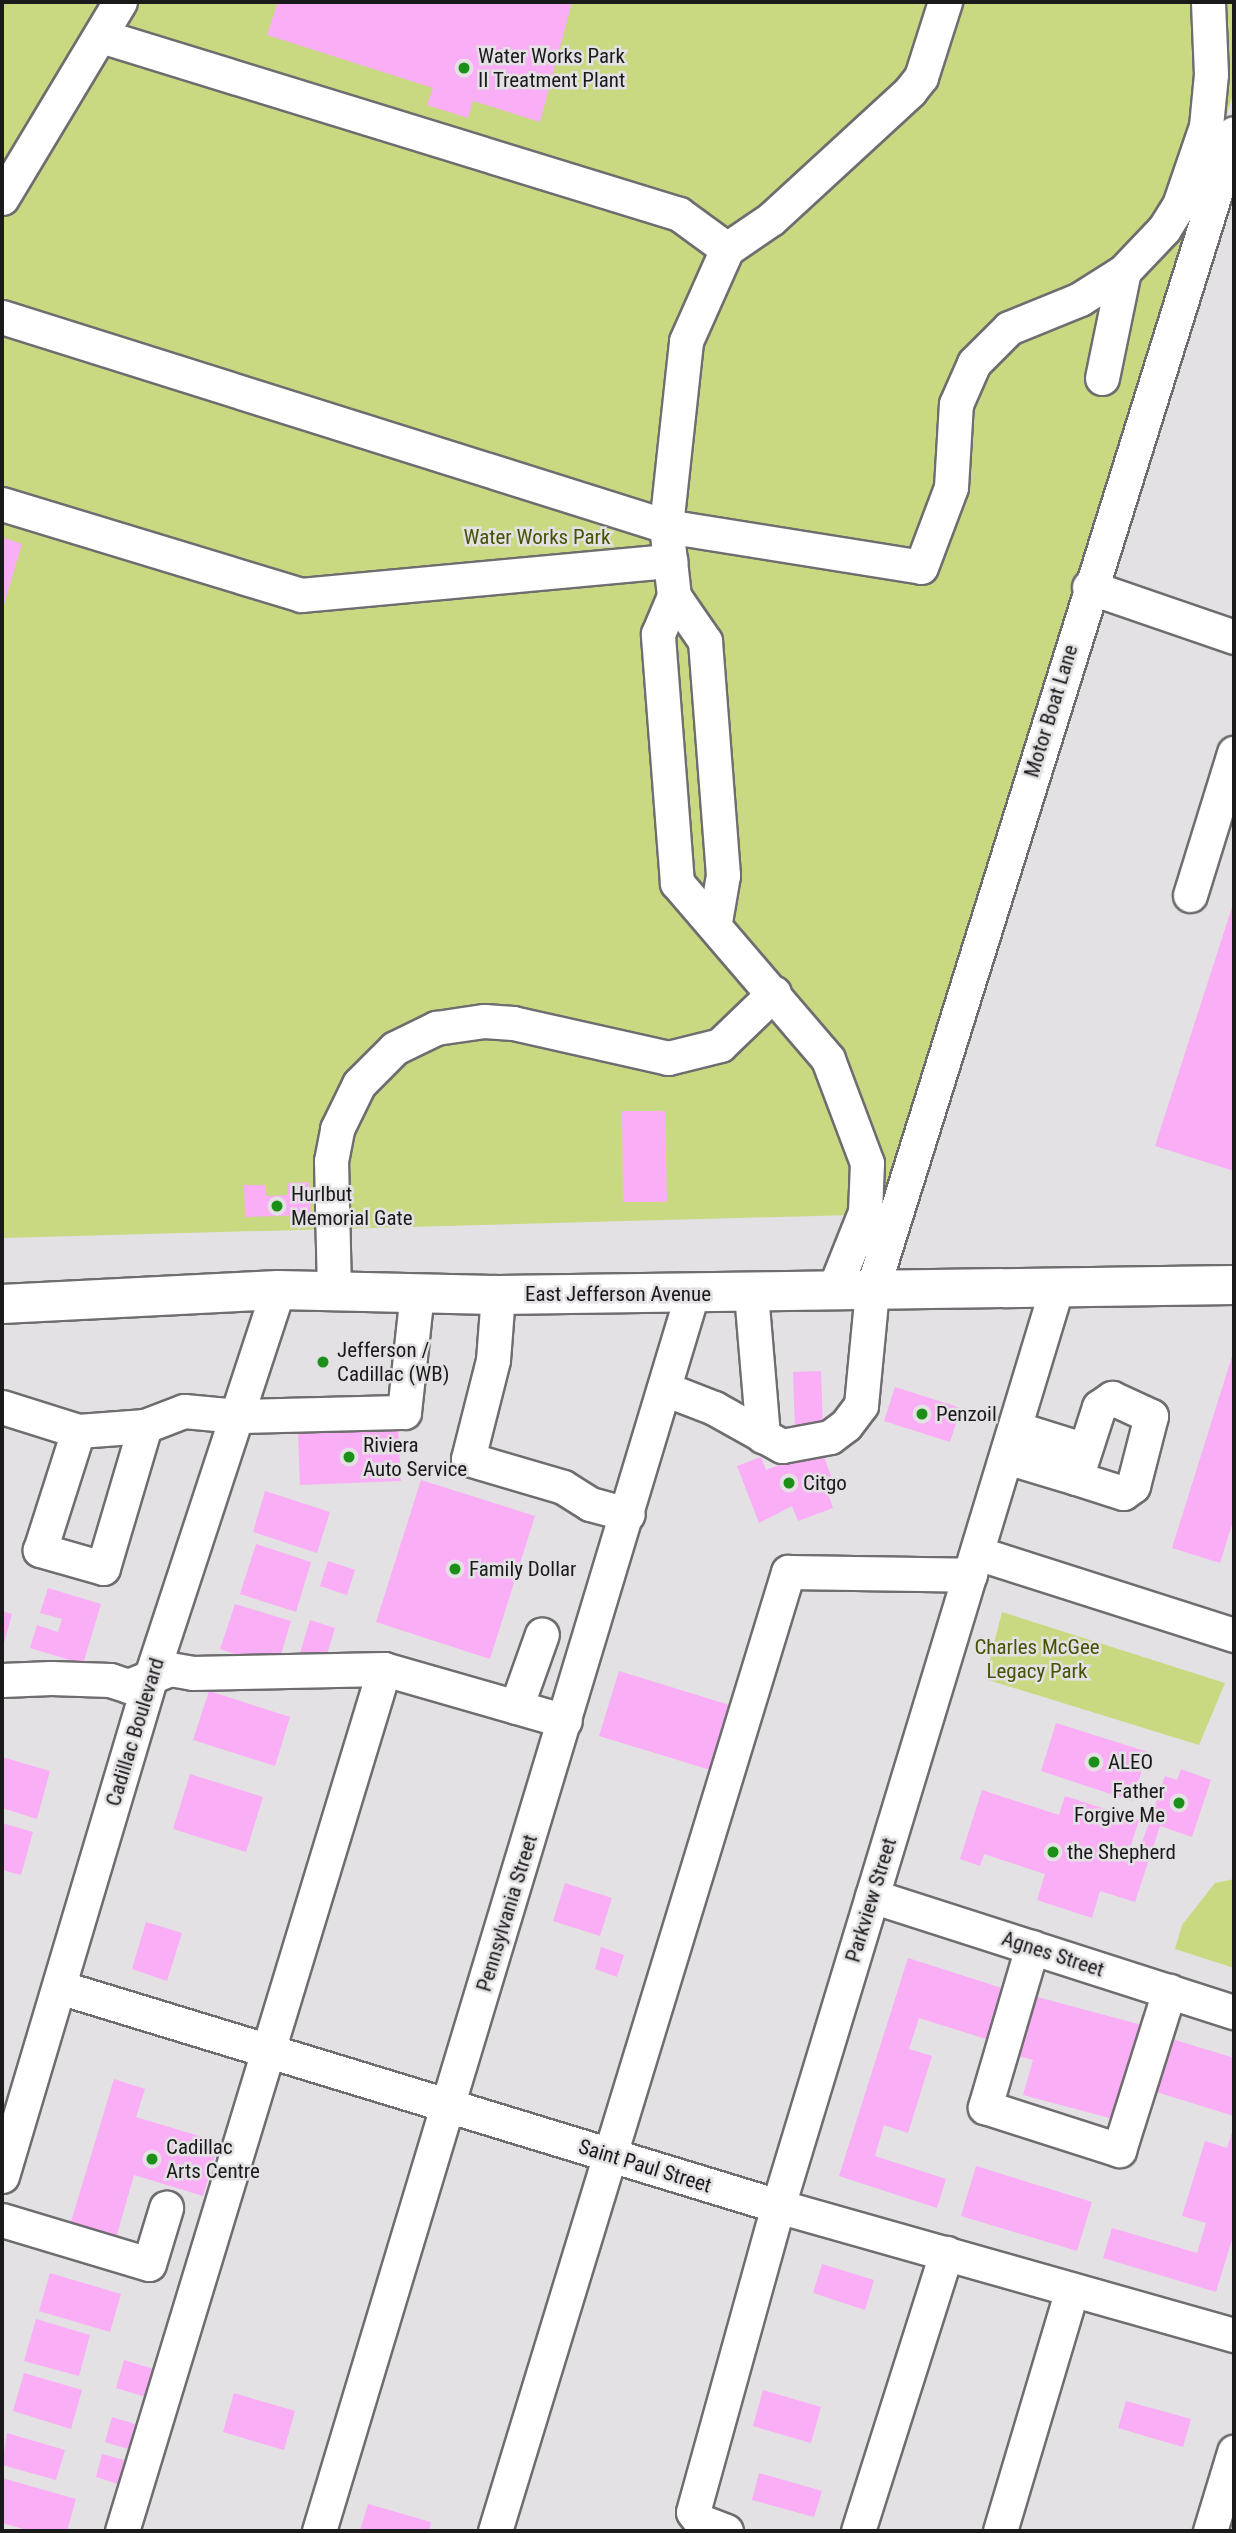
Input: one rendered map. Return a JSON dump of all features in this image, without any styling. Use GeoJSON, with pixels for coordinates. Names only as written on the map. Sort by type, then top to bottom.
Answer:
{"type":"FeatureCollection","features":[{"type":"Feature","properties":{"kind":"main road","name":"East Jefferson Avenue"},"geometry":{"type":"LineString","coordinates":[[2,1304],[278,1290],[498,1295],[692,1294],[1234,1285]]}},
{"type":"Feature","properties":{"kind":"street"},"geometry":{"type":"LineString","coordinates":[[2,198],[120,2]]}},
{"type":"Feature","properties":{"kind":"street"},"geometry":{"type":"LineString","coordinates":[[715,922],[723,875],[705,641],[674,596],[666,526],[686,341],[727,249],[771,219],[910,91],[920,77],[945,2]]}},
{"type":"Feature","properties":{"kind":"street"},"geometry":{"type":"LineString","coordinates":[[2,317],[666,526],[921,566],[951,487],[956,404],[974,363],[1009,328],[1080,299],[1124,271],[1164,229],[1201,152],[1210,98],[1208,2]]}},
{"type":"Feature","properties":{"kind":"street"},"geometry":{"type":"LineString","coordinates":[[101,36],[678,214],[727,249]]}},
{"type":"Feature","properties":{"kind":"street","name":"Motor Boat Lane"},"geometry":{"type":"LineString","coordinates":[[665,1389],[714,1408],[782,1446],[806,1445],[846,1425],[861,1405],[865,1386],[872,1290],[1089,587],[1234,133]]}},
{"type":"Feature","properties":{"kind":"street"},"geometry":{"type":"LineString","coordinates":[[1102,378],[1124,271]]}},
{"type":"Feature","properties":{"kind":"street"},"geometry":{"type":"LineString","coordinates":[[2,504],[301,595],[670,561]]}},
{"type":"Feature","properties":{"kind":"street"},"geometry":{"type":"LineString","coordinates":[[1089,587],[1234,637]]}},
{"type":"Feature","properties":{"kind":"street"},"geometry":{"type":"LineString","coordinates":[[674,596],[659,634],[677,883],[715,922],[828,1059],[867,1163],[865,1212],[834,1292]]}},
{"type":"Feature","properties":{"kind":"street"},"geometry":{"type":"LineString","coordinates":[[1190,895],[1234,753]]}},
{"type":"Feature","properties":{"kind":"street"},"geometry":{"type":"LineString","coordinates":[[334,1292],[331,1161],[337,1129],[359,1084],[395,1048],[436,1028],[484,1021],[513,1023],[668,1058],[720,1045],[774,993]]}},
{"type":"Feature","properties":{"kind":"street","name":"Cadillac Boulevard"},"geometry":{"type":"LineString","coordinates":[[2,2176],[151,1676],[278,1290]]}},
{"type":"Feature","properties":{"kind":"street","name":"Parkview Street"},"geometry":{"type":"LineString","coordinates":[[726,2531],[700,2521],[693,2512],[778,2206],[1056,1290]]}},
{"type":"Feature","properties":{"kind":"street"},"geometry":{"type":"LineString","coordinates":[[2,1407],[78,1431],[145,1426],[184,1411],[238,1416],[404,1412],[417,1293]]}},
{"type":"Feature","properties":{"kind":"street"},"geometry":{"type":"LineString","coordinates":[[751,1293],[763,1436]]}},
{"type":"Feature","properties":{"kind":"street","name":"Pennsylvania Street"},"geometry":{"type":"LineString","coordinates":[[319,2531],[628,1514],[692,1294]]}},
{"type":"Feature","properties":{"kind":"street"},"geometry":{"type":"LineString","coordinates":[[498,1295],[493,1360],[468,1459],[563,1487],[590,1504],[628,1514]]}},
{"type":"Feature","properties":{"kind":"street"},"geometry":{"type":"LineString","coordinates":[[78,1431],[40,1550],[103,1568],[145,1426]]}},
{"type":"Feature","properties":{"kind":"street"},"geometry":{"type":"LineString","coordinates":[[1010,1443],[1081,1464]]}},
{"type":"Feature","properties":{"kind":"street"},"geometry":{"type":"LineString","coordinates":[[495,2531],[788,1572],[973,1564],[1234,1635]]}},
{"type":"Feature","properties":{"kind":"street"},"geometry":{"type":"LineString","coordinates":[[516,1707],[542,1634]]}},
{"type":"Feature","properties":{"kind":"street"},"geometry":{"type":"LineString","coordinates":[[2,1680],[110,1680],[128,1686],[170,1669],[192,1673],[384,1669],[565,1721]]}},
{"type":"Feature","properties":{"kind":"street"},"geometry":{"type":"LineString","coordinates":[[122,2531],[384,1669]]}},
{"type":"Feature","properties":{"kind":"street","name":"Agnes Street"},"geometry":{"type":"LineString","coordinates":[[872,1896],[1234,2012]]}},
{"type":"Feature","properties":{"kind":"street"},"geometry":{"type":"LineString","coordinates":[[1032,1947],[985,2107],[1119,2150],[1169,1991]]}},
{"type":"Feature","properties":{"kind":"street","name":"Saint Paul Street"},"geometry":{"type":"LineString","coordinates":[[59,1987],[778,2206],[1234,2335]]}},
{"type":"Feature","properties":{"kind":"street"},"geometry":{"type":"LineString","coordinates":[[2,2220],[149,2264],[166,2208]]}},
{"type":"Feature","properties":{"kind":"street"},"geometry":{"type":"LineString","coordinates":[[858,2531],[946,2253]]}},
{"type":"Feature","properties":{"kind":"street"},"geometry":{"type":"LineString","coordinates":[[1000,2531],[1072,2289]]}},
{"type":"Feature","properties":{"kind":"street"},"geometry":{"type":"LineString","coordinates":[[1210,2531],[1234,2452]]}},
{"type":"Feature","properties":{"kind":"green space","name":"Water Works Park"},"geometry":{"type":"Polygon","coordinates":[[[2,2],[1234,2],[1234,91],[887,1214],[2,1238],[2,2]]]}},
{"type":"Feature","properties":{"kind":"green space","name":"Charles McGee Legacy Park"},"geometry":{"type":"Polygon","coordinates":[[[1002,1612],[1225,1683],[1199,1745],[985,1679],[1002,1612]]]}},
{"type":"Feature","properties":{"kind":"green space"},"geometry":{"type":"Polygon","coordinates":[[[1234,1879],[1234,1968],[1175,1949],[1182,1925],[1215,1883],[1234,1879]]]}},
{"type":"Feature","properties":{"kind":"building","name":"Water Works Park II Treatment Plant"},"geometry":{"type":"Polygon","coordinates":[[[278,2],[572,2],[540,122],[473,101],[468,118],[427,105],[433,88],[267,35],[278,2]]]}},
{"type":"Feature","properties":{"kind":"building"},"geometry":{"type":"Polygon","coordinates":[[[2,537],[22,544],[2,611],[2,537]]]}},
{"type":"Feature","properties":{"kind":"building"},"geometry":{"type":"Polygon","coordinates":[[[1234,901],[1234,1171],[1155,1146],[1234,901]]]}},
{"type":"Feature","properties":{"kind":"building"},"geometry":{"type":"Polygon","coordinates":[[[622,1111],[665,1111],[667,1202],[623,1202],[622,1111]]]}},
{"type":"Feature","properties":{"kind":"building","name":"Hurlbut Memorial Gate"},"geometry":{"type":"Polygon","coordinates":[[[309,1182],[311,1215],[245,1217],[244,1185],[266,1185],[266,1196],[288,1195],[288,1183],[309,1182]]]}},
{"type":"Feature","properties":{"kind":"building"},"geometry":{"type":"Polygon","coordinates":[[[1234,1350],[1234,1518],[1220,1563],[1172,1548],[1234,1350]]]}},
{"type":"Feature","properties":{"kind":"building"},"geometry":{"type":"Polygon","coordinates":[[[821,1371],[823,1430],[795,1431],[793,1372],[821,1371]]]}},
{"type":"Feature","properties":{"kind":"building","name":"Penzoil"},"geometry":{"type":"Polygon","coordinates":[[[895,1387],[961,1408],[950,1442],[884,1421],[895,1387]]]}},
{"type":"Feature","properties":{"kind":"building"},"geometry":{"type":"Polygon","coordinates":[[[398,1428],[401,1481],[300,1485],[298,1432],[398,1428]]]}},
{"type":"Feature","properties":{"kind":"building"},"geometry":{"type":"Polygon","coordinates":[[[821,1449],[835,1487],[827,1491],[833,1508],[798,1521],[792,1506],[759,1523],[737,1466],[761,1457],[766,1470],[821,1449]]]}},
{"type":"Feature","properties":{"kind":"building"},"geometry":{"type":"Polygon","coordinates":[[[421,1480],[535,1516],[490,1659],[376,1622],[421,1480]]]}},
{"type":"Feature","properties":{"kind":"building"},"geometry":{"type":"Polygon","coordinates":[[[265,1491],[330,1512],[317,1553],[253,1532],[265,1491]]]}},
{"type":"Feature","properties":{"kind":"building"},"geometry":{"type":"Polygon","coordinates":[[[256,1544],[311,1562],[296,1612],[240,1594],[256,1544]]]}},
{"type":"Feature","properties":{"kind":"building"},"geometry":{"type":"Polygon","coordinates":[[[328,1561],[355,1570],[347,1595],[320,1586],[328,1561]]]}},
{"type":"Feature","properties":{"kind":"building"},"geometry":{"type":"Polygon","coordinates":[[[48,1588],[101,1604],[83,1664],[30,1648],[37,1625],[58,1632],[62,1619],[40,1613],[48,1588]]]}},
{"type":"Feature","properties":{"kind":"building"},"geometry":{"type":"Polygon","coordinates":[[[235,1604],[291,1621],[277,1668],[220,1649],[235,1604]]]}},
{"type":"Feature","properties":{"kind":"building"},"geometry":{"type":"Polygon","coordinates":[[[2,1611],[12,1614],[3,1647],[2,1647],[2,1611]]]}},
{"type":"Feature","properties":{"kind":"building"},"geometry":{"type":"Polygon","coordinates":[[[310,1620],[335,1628],[325,1661],[300,1653],[310,1620]]]}},
{"type":"Feature","properties":{"kind":"building"},"geometry":{"type":"Polygon","coordinates":[[[619,1671],[736,1707],[717,1772],[599,1736],[619,1671]]]}},
{"type":"Feature","properties":{"kind":"building"},"geometry":{"type":"Polygon","coordinates":[[[209,1691],[290,1717],[275,1766],[193,1740],[209,1691]]]}},
{"type":"Feature","properties":{"kind":"building","name":"ALEO"},"geometry":{"type":"Polygon","coordinates":[[[1056,1723],[1148,1752],[1132,1801],[1041,1771],[1056,1723]]]}},
{"type":"Feature","properties":{"kind":"building"},"geometry":{"type":"Polygon","coordinates":[[[2,1757],[50,1771],[37,1819],[2,1808],[2,1757]]]}},
{"type":"Feature","properties":{"kind":"building","name":"the Shepherd"},"geometry":{"type":"Polygon","coordinates":[[[1181,1769],[1211,1780],[1192,1837],[1160,1826],[1135,1902],[1100,1891],[1092,1918],[1037,1900],[1045,1874],[984,1854],[980,1866],[960,1859],[982,1790],[1059,1815],[1065,1796],[1139,1820],[1130,1848],[1139,1851],[1165,1776],[1177,1780],[1181,1769]]]}},
{"type":"Feature","properties":{"kind":"building"},"geometry":{"type":"Polygon","coordinates":[[[190,1774],[263,1797],[246,1852],[173,1829],[190,1774]]]}},
{"type":"Feature","properties":{"kind":"building"},"geometry":{"type":"Polygon","coordinates":[[[2,1823],[33,1832],[21,1875],[2,1870],[2,1823]]]}},
{"type":"Feature","properties":{"kind":"building"},"geometry":{"type":"Polygon","coordinates":[[[565,1883],[612,1898],[600,1936],[553,1921],[565,1883]]]}},
{"type":"Feature","properties":{"kind":"building"},"geometry":{"type":"Polygon","coordinates":[[[146,1922],[182,1933],[167,1981],[132,1969],[146,1922]]]}},
{"type":"Feature","properties":{"kind":"building"},"geometry":{"type":"Polygon","coordinates":[[[601,1947],[624,1955],[617,1977],[595,1969],[601,1947]]]}},
{"type":"Feature","properties":{"kind":"building"},"geometry":{"type":"Polygon","coordinates":[[[908,1958],[1005,1989],[989,2040],[919,2018],[909,2049],[932,2056],[908,2133],[884,2125],[875,2156],[946,2179],[937,2208],[839,2176],[908,1958]]]}},
{"type":"Feature","properties":{"kind":"building"},"geometry":{"type":"Polygon","coordinates":[[[1026,1994],[1142,2025],[1117,2120],[1023,2095],[1033,2060],[1010,2054],[1026,1994]]]}},
{"type":"Feature","properties":{"kind":"building"},"geometry":{"type":"Polygon","coordinates":[[[1169,2038],[1234,2058],[1234,2116],[1153,2091],[1169,2038]]]}},
{"type":"Feature","properties":{"kind":"building","name":"Cadillac Arts Centre"},"geometry":{"type":"Polygon","coordinates":[[[114,2079],[145,2089],[136,2117],[219,2142],[203,2196],[134,2175],[116,2238],[70,2225],[114,2079]]]}},
{"type":"Feature","properties":{"kind":"building"},"geometry":{"type":"Polygon","coordinates":[[[1234,2126],[1234,2233],[1216,2292],[1103,2258],[1112,2228],[1197,2253],[1206,2223],[1182,2216],[1205,2141],[1227,2148],[1234,2126]]]}},
{"type":"Feature","properties":{"kind":"building"},"geometry":{"type":"Polygon","coordinates":[[[976,2166],[1092,2202],[1077,2251],[961,2216],[976,2166]]]}},
{"type":"Feature","properties":{"kind":"building"},"geometry":{"type":"Polygon","coordinates":[[[822,2264],[874,2280],[865,2310],[813,2293],[822,2264]]]}},
{"type":"Feature","properties":{"kind":"building"},"geometry":{"type":"Polygon","coordinates":[[[50,2273],[121,2294],[110,2332],[39,2311],[50,2273]]]}},
{"type":"Feature","properties":{"kind":"building"},"geometry":{"type":"Polygon","coordinates":[[[36,2319],[90,2335],[79,2376],[24,2361],[36,2319]]]}},
{"type":"Feature","properties":{"kind":"building"},"geometry":{"type":"Polygon","coordinates":[[[124,2360],[154,2369],[146,2397],[116,2388],[124,2360]]]}},
{"type":"Feature","properties":{"kind":"building"},"geometry":{"type":"Polygon","coordinates":[[[24,2373],[82,2390],[71,2429],[13,2411],[24,2373]]]}},
{"type":"Feature","properties":{"kind":"building"},"geometry":{"type":"Polygon","coordinates":[[[763,2390],[821,2407],[811,2443],[753,2426],[763,2390]]]}},
{"type":"Feature","properties":{"kind":"building"},"geometry":{"type":"Polygon","coordinates":[[[234,2393],[295,2411],[284,2450],[223,2432],[234,2393]]]}},
{"type":"Feature","properties":{"kind":"building"},"geometry":{"type":"Polygon","coordinates":[[[1126,2401],[1191,2419],[1183,2447],[1118,2428],[1126,2401]]]}},
{"type":"Feature","properties":{"kind":"building"},"geometry":{"type":"Polygon","coordinates":[[[112,2417],[135,2424],[128,2449],[105,2442],[112,2417]]]}},
{"type":"Feature","properties":{"kind":"building"},"geometry":{"type":"Polygon","coordinates":[[[7,2433],[65,2450],[56,2480],[2,2465],[7,2433]]]}},
{"type":"Feature","properties":{"kind":"building"},"geometry":{"type":"Polygon","coordinates":[[[102,2454],[124,2460],[118,2484],[96,2477],[102,2454]]]}},
{"type":"Feature","properties":{"kind":"building"},"geometry":{"type":"Polygon","coordinates":[[[759,2473],[822,2491],[814,2517],[752,2500],[759,2473]]]}},
{"type":"Feature","properties":{"kind":"building"},"geometry":{"type":"Polygon","coordinates":[[[2,2478],[76,2499],[67,2531],[31,2531],[2,2523],[2,2478]]]}},
{"type":"Feature","properties":{"kind":"building"},"geometry":{"type":"Polygon","coordinates":[[[368,2504],[431,2522],[429,2531],[360,2531],[368,2504]]]}},
{"type":"Feature","properties":{"kind":"place","name":"Water Works Park II Treatment Plant"},"geometry":{"type":"Point","coordinates":[464,68]}},
{"type":"Feature","properties":{"kind":"place","name":"Hurlbut Memorial Gate"},"geometry":{"type":"Point","coordinates":[277,1206]}},
{"type":"Feature","properties":{"kind":"place","name":"Jefferson / Cadillac (WB)"},"geometry":{"type":"Point","coordinates":[323,1362]}},
{"type":"Feature","properties":{"kind":"place","name":"Penzoil"},"geometry":{"type":"Point","coordinates":[922,1414]}},
{"type":"Feature","properties":{"kind":"place","name":"Riviera Auto Service"},"geometry":{"type":"Point","coordinates":[349,1457]}},
{"type":"Feature","properties":{"kind":"place","name":"Citgo"},"geometry":{"type":"Point","coordinates":[789,1483]}},
{"type":"Feature","properties":{"kind":"place","name":"Family Dollar"},"geometry":{"type":"Point","coordinates":[455,1569]}},
{"type":"Feature","properties":{"kind":"place","name":"ALEO"},"geometry":{"type":"Point","coordinates":[1094,1762]}},
{"type":"Feature","properties":{"kind":"place","name":"Father Forgive Me"},"geometry":{"type":"Point","coordinates":[1179,1803]}},
{"type":"Feature","properties":{"kind":"place","name":"the Shepherd"},"geometry":{"type":"Point","coordinates":[1053,1852]}},
{"type":"Feature","properties":{"kind":"place","name":"Cadillac Arts Centre"},"geometry":{"type":"Point","coordinates":[152,2159]}}]}
